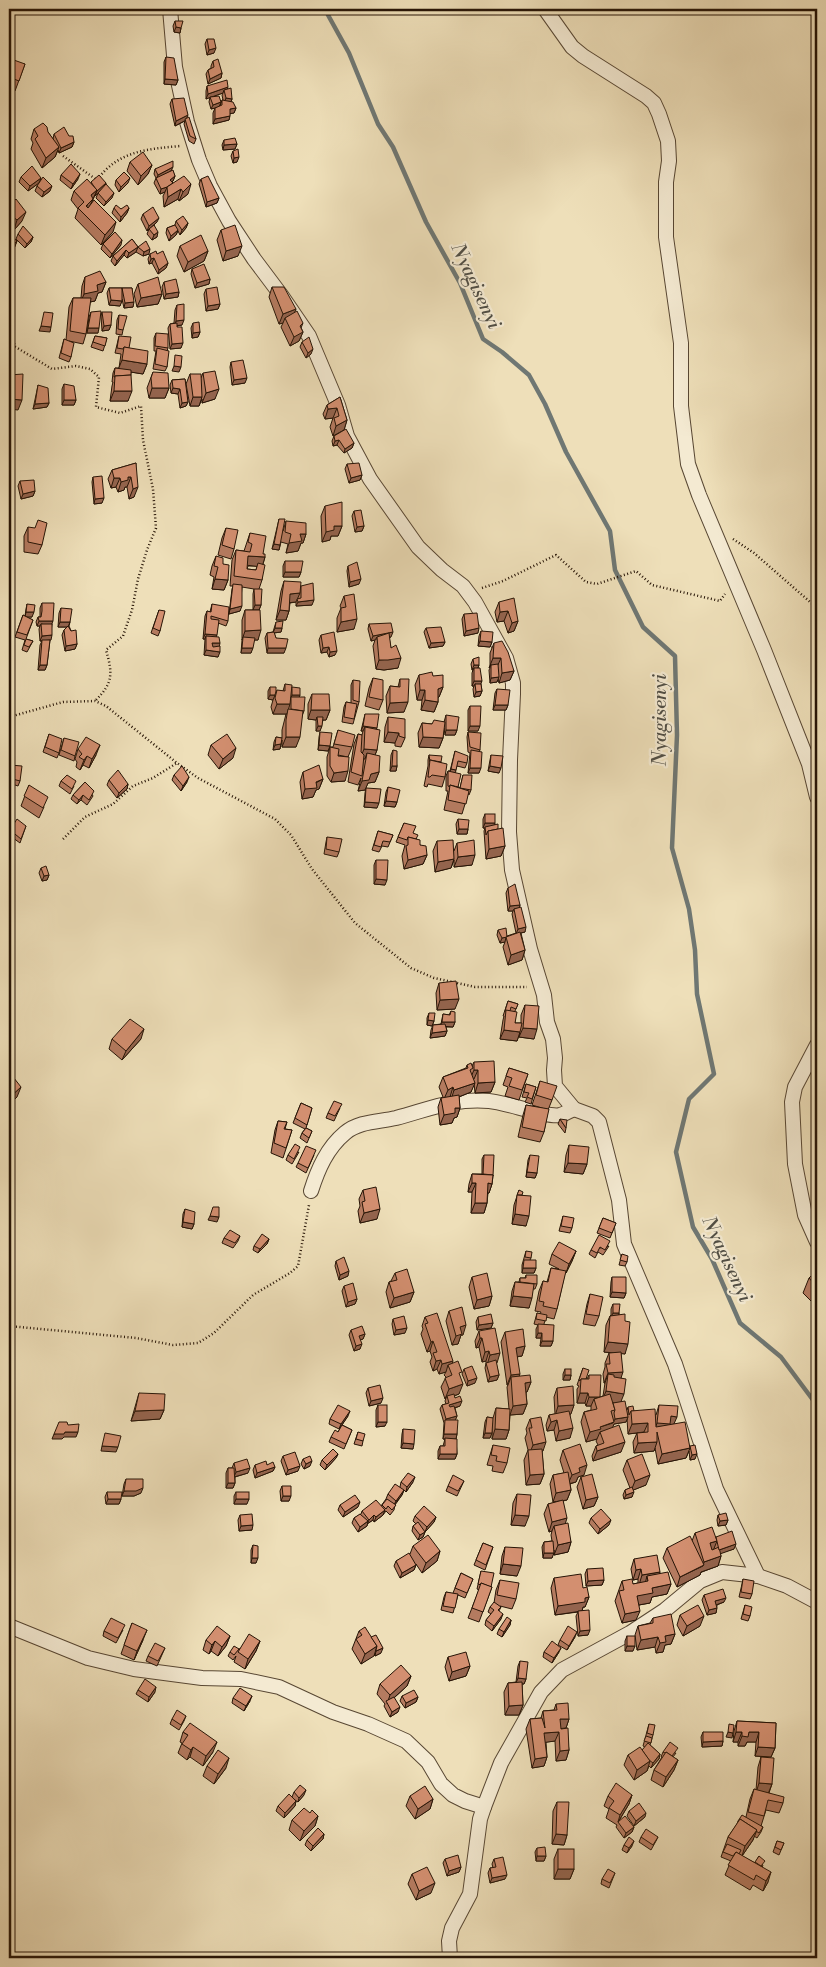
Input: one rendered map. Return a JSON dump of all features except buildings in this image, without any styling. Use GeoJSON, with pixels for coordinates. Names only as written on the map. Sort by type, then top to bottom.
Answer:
{"type":"FeatureCollection","features":[{"type":"Feature","properties":{"kind":"street"},"geometry":{"type":"LineString","coordinates":[[170,9],[175,67],[187,122],[202,168],[229,220],[254,259],[281,294],[309,336],[338,404],[347,436],[370,479],[418,547],[469,592],[506,658],[513,682],[509,832],[512,870],[530,949],[541,987],[547,1022],[553,1040],[555,1086],[574,1109],[593,1116],[599,1122],[619,1200],[624,1244],[675,1364],[716,1488],[758,1576]]}},
{"type":"Feature","properties":{"kind":"street"},"geometry":{"type":"LineString","coordinates":[[545,9],[572,47],[582,56],[654,103],[662,123],[668,141],[669,161],[666,182],[666,237],[681,343],[681,406],[688,464],[809,764],[817,797]]}},
{"type":"Feature","properties":{"kind":"street"},"geometry":{"type":"LineString","coordinates":[[817,1045],[795,1087],[792,1102],[795,1164],[805,1215],[817,1242]]}},
{"type":"Feature","properties":{"kind":"street"},"geometry":{"type":"LineString","coordinates":[[311,1191],[318,1168],[332,1147],[346,1132],[366,1123],[396,1118],[459,1100],[492,1101],[558,1116],[574,1109]]}},
{"type":"Feature","properties":{"kind":"street"},"geometry":{"type":"LineString","coordinates":[[450,1958],[449,1941],[452,1928],[470,1894],[480,1819],[501,1763],[541,1692],[562,1670],[630,1634],[665,1610],[700,1581],[722,1572],[758,1576],[787,1586],[817,1602]]}},
{"type":"Feature","properties":{"kind":"street"},"geometry":{"type":"LineString","coordinates":[[9,1626],[88,1658],[134,1669],[202,1678],[241,1679],[279,1687],[333,1712],[368,1724],[406,1741],[428,1762],[441,1784],[453,1795],[484,1807]]}},
{"type":"Feature","properties":{"kind":"path"},"geometry":{"type":"LineString","coordinates":[[63,156],[97,180],[106,168],[129,154],[194,144]]}},
{"type":"Feature","properties":{"kind":"path"},"geometry":{"type":"LineString","coordinates":[[9,343],[52,369],[76,366],[90,369],[99,377],[96,407],[120,412],[141,406],[143,440],[153,489],[156,528],[145,557],[132,610],[123,636],[106,650],[111,667],[107,688],[94,701]]}},
{"type":"Feature","properties":{"kind":"path"},"geometry":{"type":"LineString","coordinates":[[711,525],[754,553],[817,608]]}},
{"type":"Feature","properties":{"kind":"path"},"geometry":{"type":"LineString","coordinates":[[469,592],[503,581],[556,555],[586,582],[597,584],[636,571],[652,585],[720,601],[727,592],[731,574]]}},
{"type":"Feature","properties":{"kind":"path"},"geometry":{"type":"LineString","coordinates":[[9,717],[63,702],[94,701],[106,706],[198,778],[275,819],[291,835],[312,869],[354,923],[411,968],[434,978],[474,987],[541,987]]}},
{"type":"Feature","properties":{"kind":"path"},"geometry":{"type":"LineString","coordinates":[[63,839],[85,817],[113,804],[133,786],[153,778],[177,763]]}},
{"type":"Feature","properties":{"kind":"path"},"geometry":{"type":"LineString","coordinates":[[9,1326],[136,1338],[173,1345],[198,1343],[214,1333],[253,1295],[290,1274],[298,1266],[311,1191]]}},
{"type":"Feature","properties":{"kind":"waterway","name":"Nyagisenyi"},"geometry":{"type":"LineString","coordinates":[[329,9],[328,15],[349,53],[378,124],[393,147],[426,222],[460,283],[483,339],[529,375],[545,404],[566,452],[610,531],[615,570],[643,627],[675,656],[677,735],[672,848],[689,909],[695,950],[697,994],[714,1074],[689,1099],[676,1152],[693,1227],[712,1259],[740,1323],[781,1357],[813,1400],[817,1409]]}}]}
